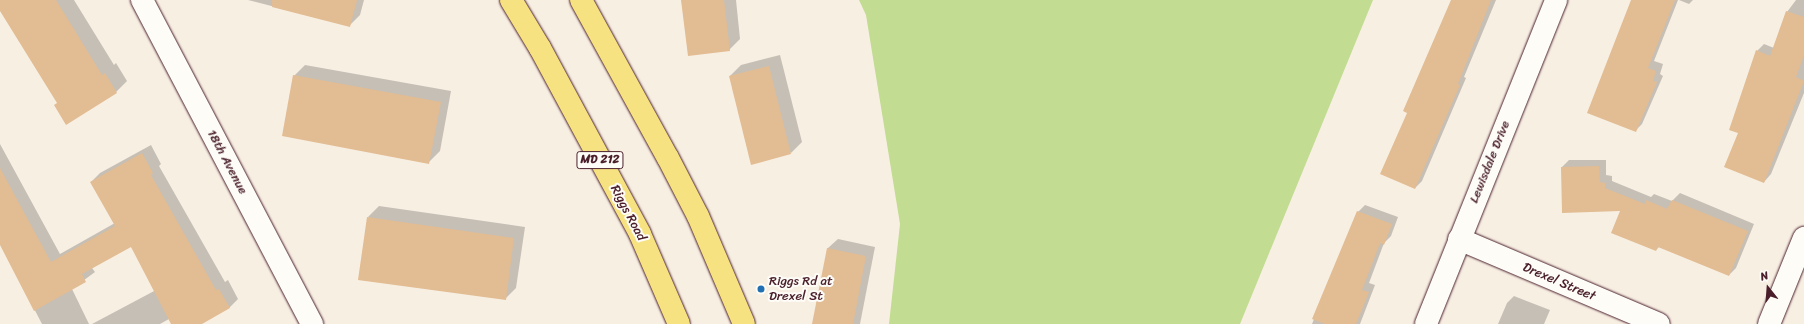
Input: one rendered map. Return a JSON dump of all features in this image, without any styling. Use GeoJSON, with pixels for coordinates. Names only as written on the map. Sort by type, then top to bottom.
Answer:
{"type":"FeatureCollection","features":[{"type":"Feature","properties":{"kind":"main road","name":"Riggs Road"},"geometry":{"type":"LineString","coordinates":[[511,0],[540,48],[640,234],[679,324]]}},
{"type":"Feature","properties":{"kind":"main road"},"geometry":{"type":"LineString","coordinates":[[581,0],[672,164],[698,216],[744,324]]}},
{"type":"Feature","properties":{"kind":"street","name":"18th Avenue"},"geometry":{"type":"LineString","coordinates":[[142,0],[312,324]]}},
{"type":"Feature","properties":{"kind":"street","name":"Lewisdale Drive"},"geometry":{"type":"LineString","coordinates":[[1426,324],[1556,0]]}},
{"type":"Feature","properties":{"kind":"street"},"geometry":{"type":"LineString","coordinates":[[1769,324],[1804,238]]}},
{"type":"Feature","properties":{"kind":"street","name":"Drexel Street"},"geometry":{"type":"LineString","coordinates":[[1459,240],[1660,324]]}},
{"type":"Feature","properties":{"kind":"green space"},"geometry":{"type":"Polygon","coordinates":[[[859,0],[1373,0],[1240,324],[889,324],[900,224],[866,15],[859,0]]]}},
{"type":"Feature","properties":{"kind":"building"},"geometry":{"type":"Polygon","coordinates":[[[0,0],[56,0],[102,75],[105,73],[117,93],[66,125],[54,105],[57,103],[0,11],[0,0]]]}},
{"type":"Feature","properties":{"kind":"building"},"geometry":{"type":"Polygon","coordinates":[[[272,0],[357,0],[350,27],[272,7],[272,0]]]}},
{"type":"Feature","properties":{"kind":"building"},"geometry":{"type":"Polygon","coordinates":[[[681,0],[724,0],[730,51],[688,56],[681,0]]]}},
{"type":"Feature","properties":{"kind":"building"},"geometry":{"type":"Polygon","coordinates":[[[1451,0],[1491,0],[1458,84],[1460,85],[1415,189],[1380,174],[1407,113],[1403,111],[1451,0]]]}},
{"type":"Feature","properties":{"kind":"building"},"geometry":{"type":"Polygon","coordinates":[[[1631,0],[1675,0],[1648,68],[1656,71],[1653,81],[1657,82],[1636,132],[1587,113],[1631,0]]]}},
{"type":"Feature","properties":{"kind":"building"},"geometry":{"type":"Polygon","coordinates":[[[1786,11],[1804,17],[1804,55],[1796,77],[1804,81],[1764,183],[1724,167],[1738,133],[1729,130],[1756,50],[1770,56],[1786,11]]]}},
{"type":"Feature","properties":{"kind":"building"},"geometry":{"type":"Polygon","coordinates":[[[769,66],[791,154],[751,165],[729,76],[769,66]]]}},
{"type":"Feature","properties":{"kind":"building"},"geometry":{"type":"Polygon","coordinates":[[[293,75],[441,102],[429,164],[282,136],[293,75]]]}},
{"type":"Feature","properties":{"kind":"building"},"geometry":{"type":"Polygon","coordinates":[[[142,153],[153,173],[151,175],[216,290],[219,289],[230,308],[202,324],[171,324],[131,247],[82,274],[86,282],[34,311],[0,245],[0,168],[51,262],[115,226],[90,182],[142,153]]]}},
{"type":"Feature","properties":{"kind":"building"},"geometry":{"type":"Polygon","coordinates":[[[1599,166],[1600,182],[1605,183],[1605,188],[1645,204],[1646,200],[1667,209],[1672,200],[1748,231],[1729,276],[1658,247],[1656,251],[1611,233],[1620,211],[1562,213],[1561,167],[1599,166]]]}},
{"type":"Feature","properties":{"kind":"building"},"geometry":{"type":"Polygon","coordinates":[[[1357,211],[1392,224],[1384,245],[1380,243],[1362,290],[1369,292],[1356,324],[1325,324],[1312,319],[1357,211]]]}},
{"type":"Feature","properties":{"kind":"building"},"geometry":{"type":"Polygon","coordinates":[[[367,217],[514,238],[506,300],[358,280],[367,217]]]}},
{"type":"Feature","properties":{"kind":"building"},"geometry":{"type":"Polygon","coordinates":[[[827,248],[866,256],[853,324],[812,324],[827,248]]]}},
{"type":"Feature","properties":{"kind":"place","name":"Riggs Rd at Drexel St"},"geometry":{"type":"Point","coordinates":[761,289]}}]}
